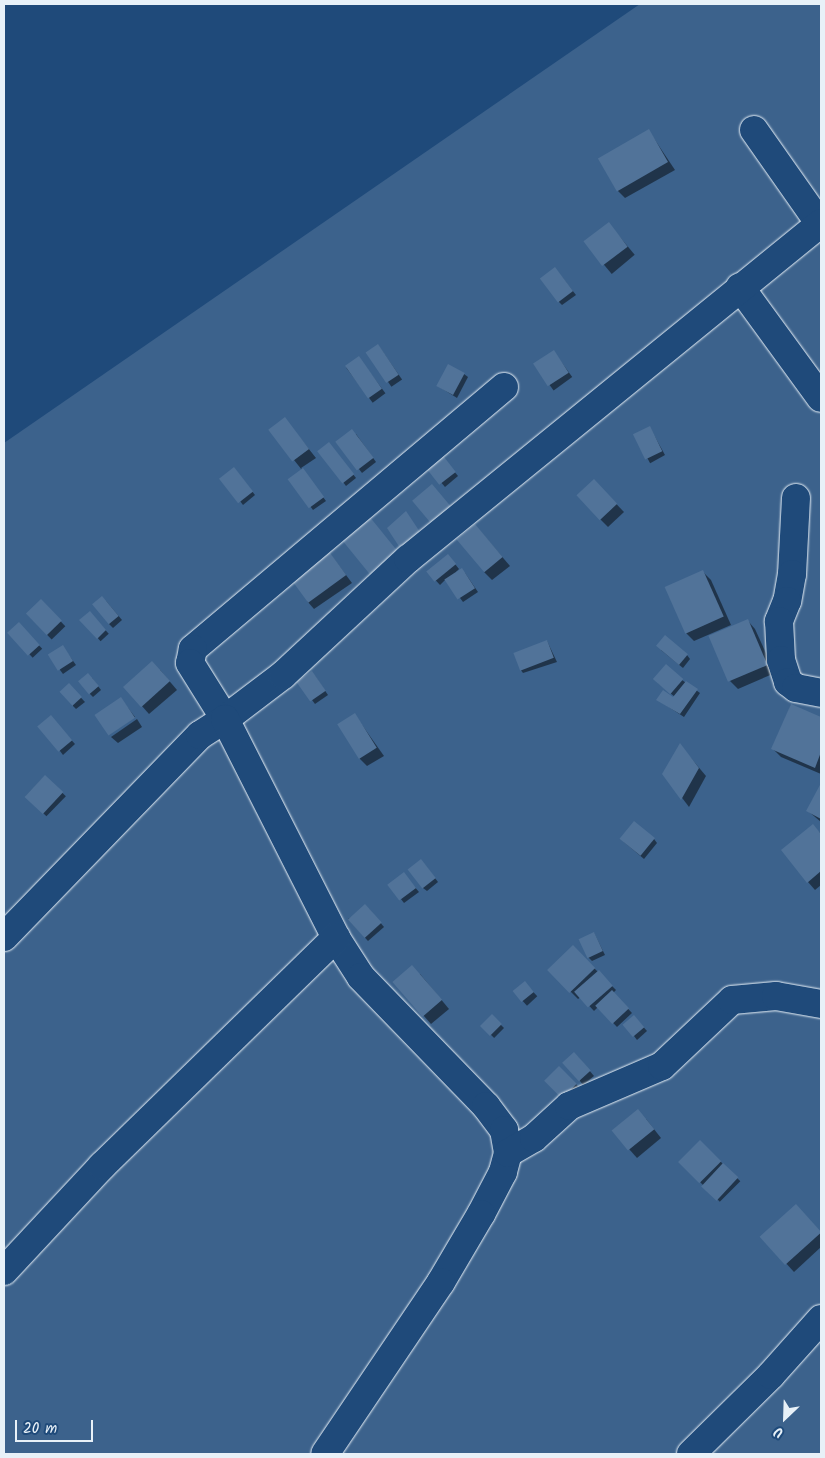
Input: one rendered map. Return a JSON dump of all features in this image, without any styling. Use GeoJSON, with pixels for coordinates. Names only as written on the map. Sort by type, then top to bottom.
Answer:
{"type":"FeatureCollection","features":[{"type":"Feature","properties":{"kind":"lane"},"geometry":{"type":"LineString","coordinates":[[4,937],[200,735],[225,719],[283,674],[408,559],[820,223],[754,130]]}},
{"type":"Feature","properties":{"kind":"lane"},"geometry":{"type":"LineString","coordinates":[[740,287],[821,398]]}},
{"type":"Feature","properties":{"kind":"lane"},"geometry":{"type":"LineString","coordinates":[[325,1454],[441,1282],[503,1172],[508,1153],[504,1130],[486,1106],[361,977],[336,938],[225,719],[190,663],[193,649],[504,387]]}},
{"type":"Feature","properties":{"kind":"lane"},"geometry":{"type":"LineString","coordinates":[[796,498],[792,574],[787,601],[779,621],[780,660],[788,682],[796,688],[821,693]]}},
{"type":"Feature","properties":{"kind":"lane"},"geometry":{"type":"LineString","coordinates":[[4,1271],[102,1166],[336,938]]}},
{"type":"Feature","properties":{"kind":"lane"},"geometry":{"type":"LineString","coordinates":[[508,1153],[534,1138],[569,1106],[662,1066],[732,1000],[776,996],[821,1004]]}},
{"type":"Feature","properties":{"kind":"lane"},"geometry":{"type":"LineString","coordinates":[[690,1454],[760,1388],[821,1318]]}},
{"type":"Feature","properties":{"kind":"shaded area"},"geometry":{"type":"Polygon","coordinates":[[[640,4],[821,4],[821,1454],[4,1454],[4,443],[640,4]]]}},
{"type":"Feature","properties":{"kind":"building"},"geometry":{"type":"Polygon","coordinates":[[[649,129],[668,162],[617,191],[598,158],[649,129]]]}},
{"type":"Feature","properties":{"kind":"building"},"geometry":{"type":"Polygon","coordinates":[[[609,222],[628,247],[602,266],[583,241],[609,222]]]}},
{"type":"Feature","properties":{"kind":"building"},"geometry":{"type":"Polygon","coordinates":[[[555,267],[573,291],[558,302],[540,278],[555,267]]]}},
{"type":"Feature","properties":{"kind":"building"},"geometry":{"type":"Polygon","coordinates":[[[378,344],[399,375],[386,383],[366,352],[378,344]]]}},
{"type":"Feature","properties":{"kind":"building"},"geometry":{"type":"Polygon","coordinates":[[[554,350],[569,373],[548,386],[533,364],[554,350]]]}},
{"type":"Feature","properties":{"kind":"building"},"geometry":{"type":"Polygon","coordinates":[[[359,356],[382,389],[368,399],[345,366],[359,356]]]}},
{"type":"Feature","properties":{"kind":"building"},"geometry":{"type":"Polygon","coordinates":[[[448,364],[465,373],[453,395],[436,386],[448,364]]]}},
{"type":"Feature","properties":{"kind":"building"},"geometry":{"type":"Polygon","coordinates":[[[285,417],[309,449],[292,462],[268,430],[285,417]]]}},
{"type":"Feature","properties":{"kind":"building"},"geometry":{"type":"Polygon","coordinates":[[[650,426],[662,451],[645,459],[633,434],[650,426]]]}},
{"type":"Feature","properties":{"kind":"building"},"geometry":{"type":"Polygon","coordinates":[[[352,429],[374,458],[357,470],[335,442],[352,429]]]}},
{"type":"Feature","properties":{"kind":"building"},"geometry":{"type":"Polygon","coordinates":[[[329,442],[354,474],[342,484],[317,451],[329,442]]]}},
{"type":"Feature","properties":{"kind":"building"},"geometry":{"type":"Polygon","coordinates":[[[441,453],[456,472],[439,485],[424,466],[441,453]]]}},
{"type":"Feature","properties":{"kind":"building"},"geometry":{"type":"Polygon","coordinates":[[[234,467],[253,491],[238,503],[219,479],[234,467]]]}},
{"type":"Feature","properties":{"kind":"building"},"geometry":{"type":"Polygon","coordinates":[[[303,468],[324,497],[309,508],[288,479],[303,468]]]}},
{"type":"Feature","properties":{"kind":"building"},"geometry":{"type":"Polygon","coordinates":[[[594,479],[617,504],[600,520],[576,495],[594,479]]]}},
{"type":"Feature","properties":{"kind":"building"},"geometry":{"type":"Polygon","coordinates":[[[432,484],[451,507],[431,524],[412,501],[432,484]]]}},
{"type":"Feature","properties":{"kind":"building"},"geometry":{"type":"Polygon","coordinates":[[[406,511],[422,535],[402,551],[387,528],[406,511]]]}},
{"type":"Feature","properties":{"kind":"building"},"geometry":{"type":"Polygon","coordinates":[[[369,516],[399,553],[371,576],[341,539],[369,516]]]}},
{"type":"Feature","properties":{"kind":"building"},"geometry":{"type":"Polygon","coordinates":[[[475,524],[503,557],[484,572],[457,539],[475,524]]]}},
{"type":"Feature","properties":{"kind":"building"},"geometry":{"type":"Polygon","coordinates":[[[328,550],[346,575],[308,603],[290,578],[328,550]]]}},
{"type":"Feature","properties":{"kind":"building"},"geometry":{"type":"Polygon","coordinates":[[[448,554],[456,564],[434,582],[426,572],[448,554]]]}},
{"type":"Feature","properties":{"kind":"building"},"geometry":{"type":"Polygon","coordinates":[[[462,568],[475,588],[457,600],[444,579],[462,568]]]}},
{"type":"Feature","properties":{"kind":"building"},"geometry":{"type":"Polygon","coordinates":[[[703,570],[724,617],[685,634],[665,587],[703,570]]]}},
{"type":"Feature","properties":{"kind":"building"},"geometry":{"type":"Polygon","coordinates":[[[102,596],[119,616],[109,624],[92,604],[102,596]]]}},
{"type":"Feature","properties":{"kind":"building"},"geometry":{"type":"Polygon","coordinates":[[[41,599],[62,621],[47,635],[26,614],[41,599]]]}},
{"type":"Feature","properties":{"kind":"building"},"geometry":{"type":"Polygon","coordinates":[[[90,611],[106,630],[97,639],[79,620],[90,611]]]}},
{"type":"Feature","properties":{"kind":"building"},"geometry":{"type":"Polygon","coordinates":[[[748,619],[768,665],[728,682],[708,636],[748,619]]]}},
{"type":"Feature","properties":{"kind":"building"},"geometry":{"type":"Polygon","coordinates":[[[19,622],[40,645],[28,656],[7,633],[19,622]]]}},
{"type":"Feature","properties":{"kind":"building"},"geometry":{"type":"Polygon","coordinates":[[[665,635],[688,654],[679,665],[656,646],[665,635]]]}},
{"type":"Feature","properties":{"kind":"building"},"geometry":{"type":"Polygon","coordinates":[[[547,640],[554,658],[520,671],[513,653],[547,640]]]}},
{"type":"Feature","properties":{"kind":"building"},"geometry":{"type":"Polygon","coordinates":[[[63,645],[73,661],[58,671],[48,655],[63,645]]]}},
{"type":"Feature","properties":{"kind":"building"},"geometry":{"type":"Polygon","coordinates":[[[152,661],[170,681],[141,707],[123,687],[152,661]]]}},
{"type":"Feature","properties":{"kind":"building"},"geometry":{"type":"Polygon","coordinates":[[[666,664],[683,679],[670,694],[653,679],[666,664]]]}},
{"type":"Feature","properties":{"kind":"building"},"geometry":{"type":"Polygon","coordinates":[[[312,671],[326,691],[310,702],[296,682],[312,671]]]}},
{"type":"Feature","properties":{"kind":"building"},"geometry":{"type":"Polygon","coordinates":[[[88,673],[99,686],[89,694],[78,681],[88,673]]]}},
{"type":"Feature","properties":{"kind":"building"},"geometry":{"type":"Polygon","coordinates":[[[686,681],[698,689],[680,714],[656,700],[663,690],[673,697],[686,681]]]}},
{"type":"Feature","properties":{"kind":"building"},"geometry":{"type":"Polygon","coordinates":[[[69,683],[82,697],[72,706],[59,692],[69,683]]]}},
{"type":"Feature","properties":{"kind":"building"},"geometry":{"type":"Polygon","coordinates":[[[121,697],[135,718],[108,736],[94,715],[121,697]]]}},
{"type":"Feature","properties":{"kind":"building"},"geometry":{"type":"Polygon","coordinates":[[[791,704],[821,717],[821,752],[815,768],[771,749],[791,704]]]}},
{"type":"Feature","properties":{"kind":"building"},"geometry":{"type":"Polygon","coordinates":[[[355,713],[377,748],[359,759],[337,724],[355,713]]]}},
{"type":"Feature","properties":{"kind":"building"},"geometry":{"type":"Polygon","coordinates":[[[51,715],[72,740],[58,752],[37,727],[51,715]]]}},
{"type":"Feature","properties":{"kind":"building"},"geometry":{"type":"Polygon","coordinates":[[[680,743],[699,768],[681,800],[662,774],[680,743]]]}},
{"type":"Feature","properties":{"kind":"building"},"geometry":{"type":"Polygon","coordinates":[[[45,775],[63,792],[43,814],[25,797],[45,775]]]}},
{"type":"Feature","properties":{"kind":"building"},"geometry":{"type":"Polygon","coordinates":[[[821,783],[821,819],[806,811],[821,783]]]}},
{"type":"Feature","properties":{"kind":"building"},"geometry":{"type":"Polygon","coordinates":[[[634,821],[655,838],[641,856],[620,839],[634,821]]]}},
{"type":"Feature","properties":{"kind":"building"},"geometry":{"type":"Polygon","coordinates":[[[813,824],[821,834],[821,871],[807,883],[781,850],[813,824]]]}},
{"type":"Feature","properties":{"kind":"building"},"geometry":{"type":"Polygon","coordinates":[[[421,859],[436,878],[422,888],[408,869],[421,859]]]}},
{"type":"Feature","properties":{"kind":"building"},"geometry":{"type":"Polygon","coordinates":[[[404,872],[416,888],[399,901],[387,885],[404,872]]]}},
{"type":"Feature","properties":{"kind":"building"},"geometry":{"type":"Polygon","coordinates":[[[365,904],[382,923],[365,938],[348,919],[365,904]]]}},
{"type":"Feature","properties":{"kind":"building"},"geometry":{"type":"Polygon","coordinates":[[[594,932],[603,951],[587,958],[579,939],[594,932]]]}},
{"type":"Feature","properties":{"kind":"building"},"geometry":{"type":"Polygon","coordinates":[[[573,945],[595,968],[569,993],[547,970],[573,945]]]}},
{"type":"Feature","properties":{"kind":"building"},"geometry":{"type":"Polygon","coordinates":[[[412,965],[442,1000],[423,1017],[392,982],[412,965]]]}},
{"type":"Feature","properties":{"kind":"building"},"geometry":{"type":"Polygon","coordinates":[[[599,970],[613,986],[588,1007],[574,992],[599,970]]]}},
{"type":"Feature","properties":{"kind":"building"},"geometry":{"type":"Polygon","coordinates":[[[525,981],[534,992],[521,1002],[513,991],[525,981]]]}},
{"type":"Feature","properties":{"kind":"building"},"geometry":{"type":"Polygon","coordinates":[[[612,990],[629,1008],[612,1024],[595,1006],[612,990]]]}},
{"type":"Feature","properties":{"kind":"building"},"geometry":{"type":"Polygon","coordinates":[[[492,1014],[502,1024],[490,1036],[480,1026],[492,1014]]]}},
{"type":"Feature","properties":{"kind":"building"},"geometry":{"type":"Polygon","coordinates":[[[634,1015],[644,1027],[633,1037],[623,1025],[634,1015]]]}},
{"type":"Feature","properties":{"kind":"building"},"geometry":{"type":"Polygon","coordinates":[[[574,1052],[591,1071],[579,1081],[562,1063],[574,1052]]]}},
{"type":"Feature","properties":{"kind":"building"},"geometry":{"type":"Polygon","coordinates":[[[559,1066],[577,1084],[562,1099],[544,1081],[559,1066]]]}},
{"type":"Feature","properties":{"kind":"building"},"geometry":{"type":"Polygon","coordinates":[[[638,1109],[654,1129],[628,1151],[612,1130],[638,1109]]]}},
{"type":"Feature","properties":{"kind":"building"},"geometry":{"type":"Polygon","coordinates":[[[700,1140],[721,1161],[699,1183],[678,1162],[700,1140]]]}},
{"type":"Feature","properties":{"kind":"building"},"geometry":{"type":"Polygon","coordinates":[[[723,1163],[738,1177],[717,1201],[701,1186],[723,1163]]]}},
{"type":"Feature","properties":{"kind":"building"},"geometry":{"type":"Polygon","coordinates":[[[796,1204],[821,1233],[785,1265],[760,1237],[796,1204]]]}}]}
